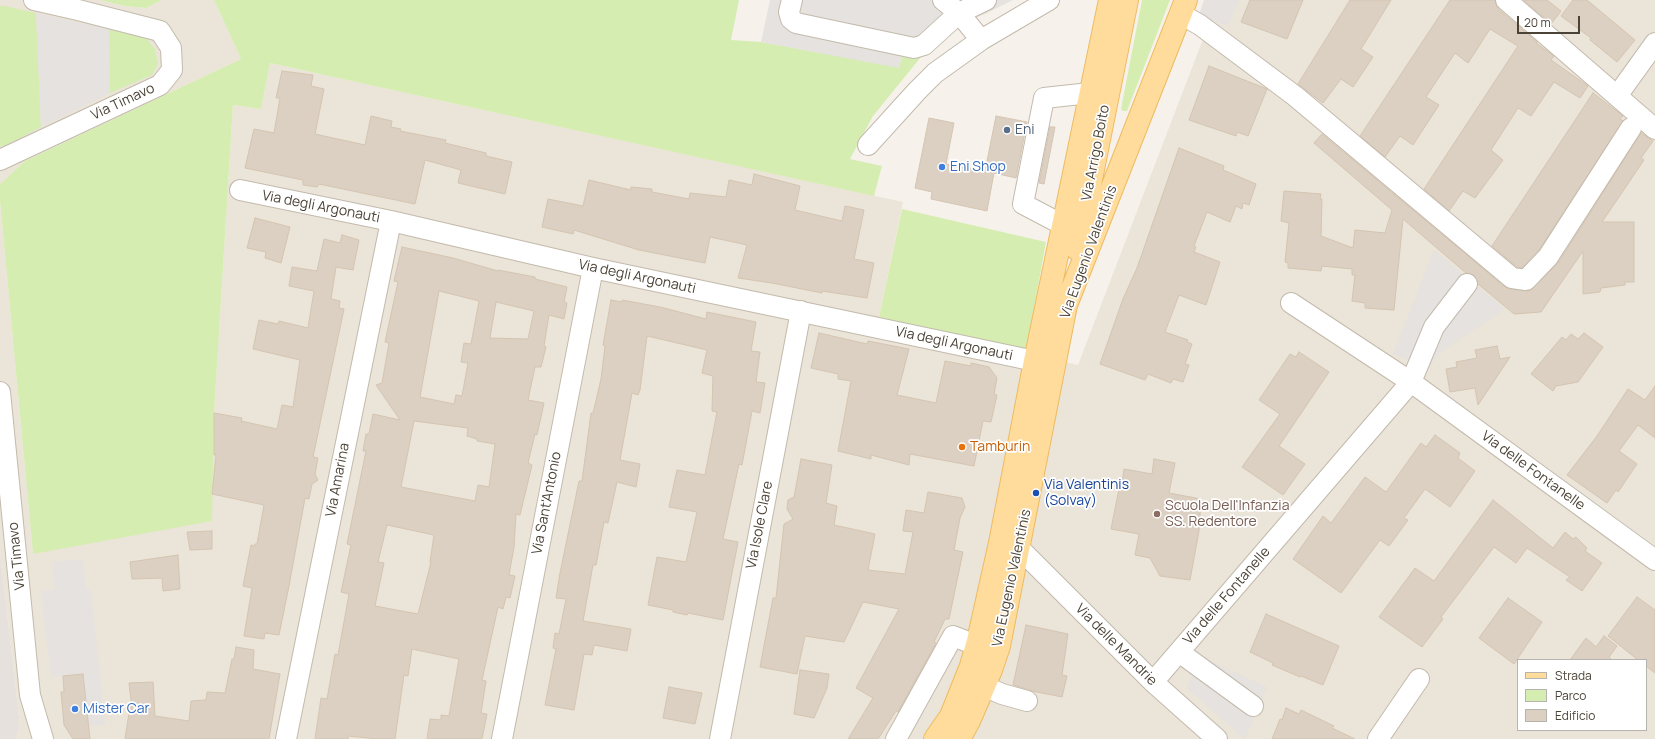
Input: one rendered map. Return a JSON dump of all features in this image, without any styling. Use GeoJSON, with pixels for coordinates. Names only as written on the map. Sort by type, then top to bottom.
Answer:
{"type":"FeatureCollection","features":[{"type":"Feature","properties":{"kind":"main road","name":"Via Arrigo Boito"},"geometry":{"type":"LineString","coordinates":[[1056,303],[1063,225],[1110,0]]}},
{"type":"Feature","properties":{"kind":"main road","name":"Via Arrigo Boito"},"geometry":{"type":"LineString","coordinates":[[1056,303],[1127,0]]}},
{"type":"Feature","properties":{"kind":"main road","name":"Via Eugenio Valentinis"},"geometry":{"type":"LineString","coordinates":[[936,739],[951,716],[971,666],[1000,543],[1035,361],[1056,303],[1183,7]]}},
{"type":"Feature","properties":{"kind":"main road","name":"Via Eugenio Valentinis"},"geometry":{"type":"LineString","coordinates":[[967,733],[999,646],[1019,548],[1056,303]]}},
{"type":"Feature","properties":{"kind":"street","name":"Via Timavo"},"geometry":{"type":"LineString","coordinates":[[0,160],[160,85],[172,70],[171,48],[160,31],[34,0]]}},
{"type":"Feature","properties":{"kind":"street"},"geometry":{"type":"LineString","coordinates":[[792,0],[789,12],[791,19],[796,23],[914,48],[924,45],[959,13],[986,0]]}},
{"type":"Feature","properties":{"kind":"street"},"geometry":{"type":"LineString","coordinates":[[943,0],[959,13],[981,40]]}},
{"type":"Feature","properties":{"kind":"street"},"geometry":{"type":"LineString","coordinates":[[868,145],[935,73],[981,40],[1049,0]]}},
{"type":"Feature","properties":{"kind":"street"},"geometry":{"type":"LineString","coordinates":[[1506,0],[1655,129]]}},
{"type":"Feature","properties":{"kind":"street"},"geometry":{"type":"LineString","coordinates":[[1183,7],[1200,25],[1295,96],[1512,278],[1526,280],[1548,257],[1631,128]]}},
{"type":"Feature","properties":{"kind":"street"},"geometry":{"type":"LineString","coordinates":[[1617,96],[1655,43]]}},
{"type":"Feature","properties":{"kind":"street"},"geometry":{"type":"LineString","coordinates":[[1063,225],[1023,204],[1044,98],[1090,93]]}},
{"type":"Feature","properties":{"kind":"street","name":"Via degli Argonauti"},"geometry":{"type":"LineString","coordinates":[[240,190],[391,220],[593,268],[1035,361]]}},
{"type":"Feature","properties":{"kind":"street","name":"Via Amarina"},"geometry":{"type":"LineString","coordinates":[[286,739],[391,220]]}},
{"type":"Feature","properties":{"kind":"street","name":"Via Sant'Antonio"},"geometry":{"type":"LineString","coordinates":[[502,739],[593,268]]}},
{"type":"Feature","properties":{"kind":"street","name":"Via delle Fontanelle"},"geometry":{"type":"LineString","coordinates":[[1153,682],[1411,382],[1434,327],[1467,284]]}},
{"type":"Feature","properties":{"kind":"street","name":"Via delle Fontanelle"},"geometry":{"type":"LineString","coordinates":[[1291,303],[1411,382],[1655,560]]}},
{"type":"Feature","properties":{"kind":"street","name":"Via Isole Clare"},"geometry":{"type":"LineString","coordinates":[[720,739],[801,311]]}},
{"type":"Feature","properties":{"kind":"street","name":"Via Timavo"},"geometry":{"type":"LineString","coordinates":[[0,392],[30,695],[43,739]]}},
{"type":"Feature","properties":{"kind":"street","name":"Via delle Mandrie"},"geometry":{"type":"LineString","coordinates":[[1019,548],[1153,682],[1217,739]]}},
{"type":"Feature","properties":{"kind":"street"},"geometry":{"type":"LineString","coordinates":[[904,736],[953,636],[976,645]]}},
{"type":"Feature","properties":{"kind":"street"},"geometry":{"type":"LineString","coordinates":[[1179,652],[1253,706]]}},
{"type":"Feature","properties":{"kind":"street"},"geometry":{"type":"LineString","coordinates":[[1378,739],[1419,679]]}},
{"type":"Feature","properties":{"kind":"street"},"geometry":{"type":"LineString","coordinates":[[984,686],[1002,694],[1027,701]]}},
{"type":"Feature","properties":{"kind":"street"},"geometry":{"type":"LineString","coordinates":[[32,739],[36,719]]}},
{"type":"Feature","properties":{"kind":"shaded area"},"geometry":{"type":"Polygon","coordinates":[[[0,0],[100,0],[124,6],[146,8],[162,0],[214,0],[241,59],[25,161],[0,184],[0,0]]]}},
{"type":"Feature","properties":{"kind":"shaded area"},"geometry":{"type":"Polygon","coordinates":[[[770,0],[1013,0],[985,14],[955,26],[921,57],[902,55],[899,68],[761,42],[770,0]]]}},
{"type":"Feature","properties":{"kind":"shaded area"},"geometry":{"type":"Polygon","coordinates":[[[1204,0],[1239,0],[1228,26],[1199,15],[1204,0]]]}},
{"type":"Feature","properties":{"kind":"shaded area"},"geometry":{"type":"Polygon","coordinates":[[[1218,0],[1655,0],[1655,739],[16,739],[20,726],[0,552],[0,201],[33,554],[212,494],[214,413],[233,105],[261,109],[270,63],[903,202],[879,317],[1078,365],[1218,0]]]}},
{"type":"Feature","properties":{"kind":"shaded area"},"geometry":{"type":"Polygon","coordinates":[[[36,13],[109,29],[110,93],[41,127],[36,13]]]}},
{"type":"Feature","properties":{"kind":"shaded area"},"geometry":{"type":"Polygon","coordinates":[[[1434,250],[1505,309],[1440,352],[1426,371],[1411,361],[1393,354],[1434,250]]]}},
{"type":"Feature","properties":{"kind":"shaded area"},"geometry":{"type":"Polygon","coordinates":[[[0,552],[20,726],[16,739],[0,739],[0,552]]]}},
{"type":"Feature","properties":{"kind":"shaded area"},"geometry":{"type":"Polygon","coordinates":[[[82,559],[86,590],[91,590],[105,725],[88,726],[83,674],[51,677],[41,591],[55,589],[52,562],[82,559]]]}},
{"type":"Feature","properties":{"kind":"shaded area"},"geometry":{"type":"Polygon","coordinates":[[[1194,654],[1267,687],[1245,739],[1187,688],[1193,673],[1194,654]]]}},
{"type":"Feature","properties":{"kind":"green space"},"geometry":{"type":"Polygon","coordinates":[[[100,0],[162,0],[146,8],[124,6],[100,0]]]}},
{"type":"Feature","properties":{"kind":"green space"},"geometry":{"type":"Polygon","coordinates":[[[214,0],[739,0],[731,40],[761,42],[899,67],[902,55],[921,57],[873,116],[850,159],[882,166],[874,196],[270,63],[261,109],[233,105],[214,413],[212,521],[33,554],[0,201],[0,184],[25,161],[241,59],[214,0]]]}},
{"type":"Feature","properties":{"kind":"green space"},"geometry":{"type":"Polygon","coordinates":[[[1142,0],[1170,0],[1127,111],[1123,111],[1121,109],[1142,0]]]}},
{"type":"Feature","properties":{"kind":"green space"},"geometry":{"type":"Polygon","coordinates":[[[0,6],[36,13],[41,127],[5,146],[0,146],[0,6]]]}},
{"type":"Feature","properties":{"kind":"green space"},"geometry":{"type":"Polygon","coordinates":[[[109,29],[145,37],[155,49],[158,64],[152,75],[110,93],[109,29]]]}},
{"type":"Feature","properties":{"kind":"green space"},"geometry":{"type":"Polygon","coordinates":[[[902,209],[1046,242],[1026,352],[879,317],[902,209]]]}},
{"type":"Feature","properties":{"kind":"building"},"geometry":{"type":"Polygon","coordinates":[[[1250,0],[1303,0],[1287,39],[1241,22],[1250,0]]]}},
{"type":"Feature","properties":{"kind":"building"},"geometry":{"type":"Polygon","coordinates":[[[1350,0],[1391,0],[1361,49],[1373,57],[1353,87],[1341,79],[1323,103],[1298,84],[1350,0]]]}},
{"type":"Feature","properties":{"kind":"building"},"geometry":{"type":"Polygon","coordinates":[[[1450,0],[1495,0],[1498,9],[1537,42],[1536,43],[1554,56],[1551,60],[1588,86],[1580,98],[1554,82],[1531,116],[1518,108],[1491,150],[1503,160],[1475,198],[1463,191],[1449,211],[1424,189],[1518,46],[1490,29],[1468,63],[1455,53],[1426,97],[1439,105],[1413,145],[1400,136],[1385,157],[1360,136],[1450,0]]]}},
{"type":"Feature","properties":{"kind":"building"},"geometry":{"type":"Polygon","coordinates":[[[1524,0],[1547,0],[1561,11],[1551,24],[1524,0]]]}},
{"type":"Feature","properties":{"kind":"building"},"geometry":{"type":"Polygon","coordinates":[[[1573,0],[1587,0],[1635,40],[1617,62],[1590,40],[1591,38],[1561,16],[1573,0]]]}},
{"type":"Feature","properties":{"kind":"building"},"geometry":{"type":"Polygon","coordinates":[[[1209,66],[1267,89],[1248,136],[1237,132],[1236,136],[1189,120],[1209,66]]]}},
{"type":"Feature","properties":{"kind":"building"},"geometry":{"type":"Polygon","coordinates":[[[282,71],[313,75],[311,86],[324,89],[315,134],[365,145],[371,116],[392,121],[391,127],[401,129],[400,131],[446,140],[445,143],[486,153],[486,156],[512,162],[505,194],[458,183],[461,170],[425,160],[415,204],[319,184],[317,187],[303,185],[303,180],[245,168],[254,129],[274,133],[280,98],[276,98],[282,71]]]}},
{"type":"Feature","properties":{"kind":"building"},"geometry":{"type":"Polygon","coordinates":[[[1593,93],[1623,116],[1620,119],[1623,121],[1539,250],[1522,268],[1517,267],[1492,246],[1593,93]]]}},
{"type":"Feature","properties":{"kind":"building","name":"Eni Shop"},"geometry":{"type":"Polygon","coordinates":[[[996,116],[1027,122],[1016,178],[994,173],[987,211],[931,199],[932,192],[915,188],[929,118],[954,123],[946,164],[985,171],[996,116]]]}},
{"type":"Feature","properties":{"kind":"building"},"geometry":{"type":"Polygon","coordinates":[[[1050,127],[1055,127],[1044,184],[1039,183],[1050,127]]]}},
{"type":"Feature","properties":{"kind":"building"},"geometry":{"type":"Polygon","coordinates":[[[1641,133],[1653,141],[1641,158],[1644,160],[1602,222],[1634,222],[1634,282],[1625,282],[1625,285],[1601,288],[1600,292],[1583,294],[1583,251],[1541,312],[1514,314],[1478,284],[1474,275],[1466,273],[1403,219],[1394,310],[1365,308],[1365,303],[1352,301],[1355,275],[1352,275],[1352,269],[1322,266],[1321,271],[1288,268],[1288,263],[1285,262],[1289,223],[1281,221],[1284,191],[1321,194],[1321,236],[1353,248],[1355,230],[1385,233],[1392,210],[1314,143],[1322,134],[1505,287],[1530,291],[1558,263],[1641,133]]]}},
{"type":"Feature","properties":{"kind":"building"},"geometry":{"type":"Polygon","coordinates":[[[1179,148],[1224,166],[1223,170],[1256,184],[1249,205],[1243,203],[1242,209],[1236,206],[1230,222],[1207,212],[1194,246],[1196,247],[1194,252],[1220,262],[1206,305],[1179,295],[1165,332],[1188,340],[1187,342],[1192,344],[1185,364],[1189,365],[1183,382],[1173,379],[1171,383],[1148,374],[1145,380],[1100,364],[1123,299],[1137,268],[1179,148]]]}},
{"type":"Feature","properties":{"kind":"building"},"geometry":{"type":"Polygon","coordinates":[[[754,174],[800,186],[795,210],[842,221],[845,206],[864,210],[854,259],[874,263],[867,298],[822,291],[822,293],[738,278],[747,245],[710,237],[705,263],[639,250],[574,230],[573,234],[542,227],[548,199],[583,206],[589,180],[631,190],[631,187],[652,189],[652,192],[689,199],[690,193],[726,197],[729,180],[752,185],[754,174]]]}},
{"type":"Feature","properties":{"kind":"building"},"geometry":{"type":"Polygon","coordinates":[[[255,218],[290,227],[281,263],[265,258],[266,252],[247,248],[255,218]]]}},
{"type":"Feature","properties":{"kind":"building"},"geometry":{"type":"Polygon","coordinates":[[[342,235],[359,240],[353,270],[336,267],[331,299],[340,301],[339,308],[344,309],[313,457],[318,458],[315,474],[318,480],[312,484],[309,499],[305,498],[279,635],[265,633],[264,639],[244,636],[252,588],[243,586],[251,545],[255,546],[255,544],[257,544],[264,505],[212,494],[216,455],[214,455],[214,413],[242,418],[241,421],[277,429],[282,405],[293,407],[300,360],[253,349],[259,320],[278,324],[279,321],[308,328],[314,291],[289,286],[292,267],[317,271],[324,239],[340,243],[342,235]]]}},
{"type":"Feature","properties":{"kind":"building"},"geometry":{"type":"Polygon","coordinates":[[[402,247],[453,258],[498,271],[535,277],[535,279],[567,287],[564,302],[567,303],[564,319],[549,315],[544,346],[546,347],[541,367],[535,367],[528,400],[544,403],[537,435],[535,434],[528,463],[532,465],[520,515],[516,514],[514,547],[509,575],[515,576],[510,598],[506,597],[503,609],[498,607],[482,680],[486,681],[481,713],[487,714],[482,739],[427,739],[430,719],[441,720],[441,715],[449,716],[459,659],[412,649],[408,676],[404,675],[395,739],[348,736],[348,739],[315,739],[321,698],[327,699],[335,654],[338,655],[349,594],[341,592],[351,545],[347,544],[366,451],[363,451],[366,434],[369,434],[373,414],[400,420],[376,385],[382,383],[389,343],[385,342],[398,282],[394,281],[402,247]],[[439,291],[420,397],[454,404],[456,395],[462,396],[468,363],[461,362],[464,343],[471,344],[479,301],[439,291]],[[496,302],[490,338],[528,339],[534,311],[496,302]],[[414,421],[401,487],[475,501],[478,485],[489,487],[495,444],[477,441],[477,439],[467,436],[468,428],[414,421]],[[387,525],[378,562],[384,563],[375,606],[418,614],[431,562],[434,535],[387,525]]]}},
{"type":"Feature","properties":{"kind":"building"},"geometry":{"type":"Polygon","coordinates":[[[611,300],[622,302],[622,300],[660,307],[706,319],[707,312],[756,322],[751,351],[760,352],[756,382],[765,383],[760,413],[752,411],[742,465],[739,464],[723,539],[738,542],[723,620],[688,613],[687,615],[673,612],[673,610],[648,605],[657,557],[686,562],[697,512],[669,507],[677,470],[705,475],[717,412],[712,411],[713,376],[702,373],[707,350],[647,336],[640,390],[638,395],[632,393],[620,460],[640,464],[636,487],[617,482],[608,523],[604,522],[596,565],[593,565],[583,621],[631,629],[627,651],[594,645],[592,655],[584,654],[574,710],[545,705],[556,649],[553,648],[555,633],[559,634],[566,599],[556,598],[560,573],[579,481],[582,481],[591,413],[593,413],[601,379],[605,346],[603,345],[611,300]]]}},
{"type":"Feature","properties":{"kind":"building"},"geometry":{"type":"Polygon","coordinates":[[[819,333],[867,344],[868,341],[909,349],[897,395],[936,403],[945,361],[971,366],[971,363],[989,367],[997,378],[994,394],[997,395],[991,422],[983,421],[974,466],[910,454],[909,465],[871,455],[871,459],[838,451],[851,381],[838,379],[838,374],[811,368],[819,333]]]}},
{"type":"Feature","properties":{"kind":"building"},"geometry":{"type":"Polygon","coordinates":[[[1584,333],[1603,347],[1578,382],[1556,386],[1553,391],[1531,374],[1562,337],[1566,340],[1571,334],[1578,339],[1584,333]]]}},
{"type":"Feature","properties":{"kind":"building"},"geometry":{"type":"Polygon","coordinates":[[[1497,346],[1500,359],[1510,357],[1478,405],[1475,388],[1450,392],[1446,369],[1457,367],[1456,362],[1477,358],[1475,350],[1497,346]]]}},
{"type":"Feature","properties":{"kind":"building"},"geometry":{"type":"Polygon","coordinates":[[[1299,352],[1329,372],[1279,446],[1305,464],[1283,495],[1242,467],[1280,414],[1259,400],[1290,354],[1296,357],[1299,352]]]}},
{"type":"Feature","properties":{"kind":"building"},"geometry":{"type":"Polygon","coordinates":[[[1655,386],[1655,438],[1638,425],[1619,451],[1637,464],[1618,492],[1616,490],[1607,503],[1567,475],[1597,436],[1628,389],[1645,400],[1655,386]]]}},
{"type":"Feature","properties":{"kind":"building"},"geometry":{"type":"Polygon","coordinates":[[[1435,435],[1460,453],[1458,458],[1475,471],[1450,507],[1425,489],[1404,518],[1408,520],[1389,546],[1380,540],[1341,593],[1293,559],[1323,516],[1331,523],[1365,477],[1386,492],[1421,443],[1426,447],[1435,435]]]}},
{"type":"Feature","properties":{"kind":"building"},"geometry":{"type":"Polygon","coordinates":[[[801,459],[832,465],[826,503],[837,506],[834,525],[875,534],[868,570],[905,574],[913,532],[903,531],[906,510],[924,513],[928,492],[962,498],[965,507],[960,518],[954,550],[963,552],[949,619],[945,619],[934,642],[936,643],[898,712],[896,711],[878,739],[848,739],[873,698],[856,688],[899,609],[863,602],[844,642],[805,636],[797,674],[760,667],[773,598],[776,598],[784,524],[793,519],[787,509],[788,500],[794,497],[801,459]]]}},
{"type":"Feature","properties":{"kind":"building","name":"Scuola Dell'Infanzia SS. Redentore"},"geometry":{"type":"Polygon","coordinates":[[[1154,459],[1175,463],[1169,493],[1201,499],[1199,531],[1190,580],[1160,576],[1150,558],[1135,555],[1139,534],[1111,529],[1120,484],[1122,484],[1124,469],[1152,474],[1154,459]]]}},
{"type":"Feature","properties":{"kind":"building"},"geometry":{"type":"Polygon","coordinates":[[[1493,500],[1553,548],[1565,532],[1573,539],[1576,537],[1587,548],[1585,551],[1602,563],[1582,591],[1566,580],[1570,577],[1527,548],[1516,563],[1494,547],[1441,617],[1443,619],[1422,647],[1379,617],[1415,568],[1434,581],[1493,500]]]}},
{"type":"Feature","properties":{"kind":"building"},"geometry":{"type":"Polygon","coordinates":[[[212,531],[212,549],[190,550],[187,532],[212,531]]]}},
{"type":"Feature","properties":{"kind":"building"},"geometry":{"type":"Polygon","coordinates":[[[178,555],[180,589],[163,591],[162,578],[132,579],[130,562],[178,555]]]}},
{"type":"Feature","properties":{"kind":"building"},"geometry":{"type":"Polygon","coordinates":[[[1637,597],[1655,610],[1655,673],[1647,667],[1647,659],[1637,659],[1608,636],[1637,597]]]}},
{"type":"Feature","properties":{"kind":"building"},"geometry":{"type":"Polygon","coordinates":[[[1508,598],[1542,622],[1514,664],[1479,638],[1508,598]]]}},
{"type":"Feature","properties":{"kind":"building"},"geometry":{"type":"Polygon","coordinates":[[[1266,614],[1339,646],[1323,685],[1272,665],[1273,663],[1250,652],[1266,614]]]}},
{"type":"Feature","properties":{"kind":"building"},"geometry":{"type":"Polygon","coordinates":[[[1026,625],[1068,634],[1062,675],[1067,676],[1062,697],[1032,691],[1013,685],[1026,625]]]}},
{"type":"Feature","properties":{"kind":"building"},"geometry":{"type":"Polygon","coordinates":[[[1604,636],[1617,646],[1609,657],[1611,659],[1571,659],[1586,638],[1596,647],[1604,636]]]}},
{"type":"Feature","properties":{"kind":"building"},"geometry":{"type":"Polygon","coordinates":[[[236,647],[254,650],[253,669],[280,674],[269,739],[125,739],[131,700],[129,683],[153,682],[155,716],[189,721],[191,701],[206,700],[207,692],[225,693],[236,647]]]}},
{"type":"Feature","properties":{"kind":"building"},"geometry":{"type":"Polygon","coordinates":[[[800,670],[829,674],[827,688],[814,718],[794,714],[800,670]]]}},
{"type":"Feature","properties":{"kind":"building","name":"Mister Car"},"geometry":{"type":"Polygon","coordinates":[[[83,674],[90,739],[73,739],[64,725],[61,692],[64,692],[63,676],[83,674]]]}},
{"type":"Feature","properties":{"kind":"building"},"geometry":{"type":"Polygon","coordinates":[[[669,687],[702,693],[695,724],[663,718],[669,687]]]}},
{"type":"Feature","properties":{"kind":"building"},"geometry":{"type":"Polygon","coordinates":[[[1286,708],[1299,714],[1301,710],[1334,726],[1332,728],[1355,739],[1272,739],[1280,719],[1282,720],[1286,708]]]}},
{"type":"Feature","properties":{"kind":"place","name":"Eni"},"geometry":{"type":"Point","coordinates":[1007,130]}},
{"type":"Feature","properties":{"kind":"place","name":"Eni Shop"},"geometry":{"type":"Point","coordinates":[942,167]}},
{"type":"Feature","properties":{"kind":"place","name":"Tamburin"},"geometry":{"type":"Point","coordinates":[962,447]}},
{"type":"Feature","properties":{"kind":"place","name":"Via Valentinis (Solvay)"},"geometry":{"type":"Point","coordinates":[1036,493]}},
{"type":"Feature","properties":{"kind":"place","name":"Scuola Dell'Infanzia SS. Redentore"},"geometry":{"type":"Point","coordinates":[1157,514]}},
{"type":"Feature","properties":{"kind":"place","name":"Mister Car"},"geometry":{"type":"Point","coordinates":[75,709]}}]}
